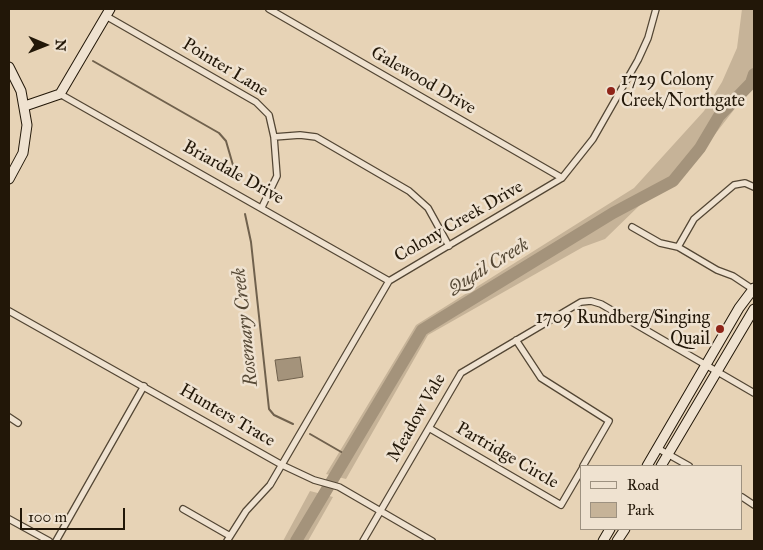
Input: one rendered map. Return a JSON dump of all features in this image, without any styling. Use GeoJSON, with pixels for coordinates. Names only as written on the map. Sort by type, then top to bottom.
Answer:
{"type":"FeatureCollection","features":[{"type":"Feature","properties":{"kind":"main road"},"geometry":{"type":"LineString","coordinates":[[25,106],[60,94],[108,12]]}},
{"type":"Feature","properties":{"kind":"main road"},"geometry":{"type":"LineString","coordinates":[[9,67],[25,106],[27,125],[23,153],[9,179]]}},
{"type":"Feature","properties":{"kind":"main road"},"geometry":{"type":"LineString","coordinates":[[648,465],[706,365],[754,289]]}},
{"type":"Feature","properties":{"kind":"main road"},"geometry":{"type":"LineString","coordinates":[[662,465],[754,309]]}},
{"type":"Feature","properties":{"kind":"main road"},"geometry":{"type":"LineString","coordinates":[[617,541],[624,530]]}},
{"type":"Feature","properties":{"kind":"street","name":"Galewood Drive"},"geometry":{"type":"LineString","coordinates":[[268,9],[562,178]]}},
{"type":"Feature","properties":{"kind":"street","name":"Colony Creek Drive"},"geometry":{"type":"LineString","coordinates":[[229,539],[252,504],[270,484],[389,281],[562,178],[593,139],[634,67],[648,38],[656,9]]}},
{"type":"Feature","properties":{"kind":"street","name":"Pointer Lane"},"geometry":{"type":"LineString","coordinates":[[108,12],[262,107],[269,114],[274,137],[277,176],[262,207]]}},
{"type":"Feature","properties":{"kind":"street","name":"Briardale Drive"},"geometry":{"type":"LineString","coordinates":[[60,94],[262,207],[389,281]]}},
{"type":"Feature","properties":{"kind":"street"},"geometry":{"type":"LineString","coordinates":[[274,137],[300,135],[316,137],[413,193],[428,208],[449,246]]}},
{"type":"Feature","properties":{"kind":"street"},"geometry":{"type":"LineString","coordinates":[[678,247],[694,219],[734,185],[745,183],[754,187]]}},
{"type":"Feature","properties":{"kind":"street"},"geometry":{"type":"LineString","coordinates":[[632,227],[660,243],[678,247],[754,289]]}},
{"type":"Feature","properties":{"kind":"street","name":"Meadow Vale"},"geometry":{"type":"LineString","coordinates":[[362,541],[461,373],[578,303],[592,301],[601,304],[754,393]]}},
{"type":"Feature","properties":{"kind":"street","name":"Hunters Trace"},"geometry":{"type":"LineString","coordinates":[[9,311],[282,464],[314,480],[339,487],[432,541]]}},
{"type":"Feature","properties":{"kind":"street","name":"Partridge Circle"},"geometry":{"type":"LineString","coordinates":[[516,340],[541,378],[609,421],[584,465]]}},
{"type":"Feature","properties":{"kind":"street"},"geometry":{"type":"LineString","coordinates":[[56,541],[144,386]]}},
{"type":"Feature","properties":{"kind":"street"},"geometry":{"type":"LineString","coordinates":[[9,417],[18,423]]}},
{"type":"Feature","properties":{"kind":"street","name":"Partridge Circle"},"geometry":{"type":"LineString","coordinates":[[429,428],[561,505],[580,472]]}},
{"type":"Feature","properties":{"kind":"street"},"geometry":{"type":"LineString","coordinates":[[657,448],[686,465]]}},
{"type":"Feature","properties":{"kind":"street"},"geometry":{"type":"LineString","coordinates":[[743,498],[754,505]]}},
{"type":"Feature","properties":{"kind":"street"},"geometry":{"type":"LineString","coordinates":[[183,509],[229,539]]}},
{"type":"Feature","properties":{"kind":"street"},"geometry":{"type":"LineString","coordinates":[[9,520],[49,541]]}},
{"type":"Feature","properties":{"kind":"street"},"geometry":{"type":"LineString","coordinates":[[606,535],[617,541]]}},
{"type":"Feature","properties":{"kind":"green space"},"geometry":{"type":"Polygon","coordinates":[[[742,9],[754,9],[754,84],[681,178],[641,204],[605,239],[583,247],[428,335],[346,479],[326,474],[416,325],[634,188],[704,111],[722,82],[737,48],[742,9]]]}},
{"type":"Feature","properties":{"kind":"green space"},"geometry":{"type":"Polygon","coordinates":[[[310,491],[333,497],[308,541],[283,541],[310,491]]]}},
{"type":"Feature","properties":{"kind":"shaded area"},"geometry":{"type":"Polygon","coordinates":[[[300,357],[303,377],[278,381],[275,360],[300,357]]]}},
{"type":"Feature","properties":{"kind":"waterway","name":"Rosemary Creek"},"geometry":{"type":"LineString","coordinates":[[93,61],[219,133],[226,141],[237,179]]}},
{"type":"Feature","properties":{"kind":"waterway","name":"Quail Creek"},"geometry":{"type":"LineString","coordinates":[[296,541],[422,330],[613,213],[673,181],[700,148],[719,116],[751,83],[754,74]]}},
{"type":"Feature","properties":{"kind":"waterway","name":"Rosemary Creek"},"geometry":{"type":"LineString","coordinates":[[245,214],[251,242],[269,409],[274,415],[293,424]]}},
{"type":"Feature","properties":{"kind":"waterway"},"geometry":{"type":"LineString","coordinates":[[310,434],[343,453],[345,458]]}},
{"type":"Feature","properties":{"kind":"place","name":"1729 Colony Creek/Northgate"},"geometry":{"type":"Point","coordinates":[611,91]}},
{"type":"Feature","properties":{"kind":"place","name":"1709 Rundberg/Singing Quail"},"geometry":{"type":"Point","coordinates":[720,329]}}]}
